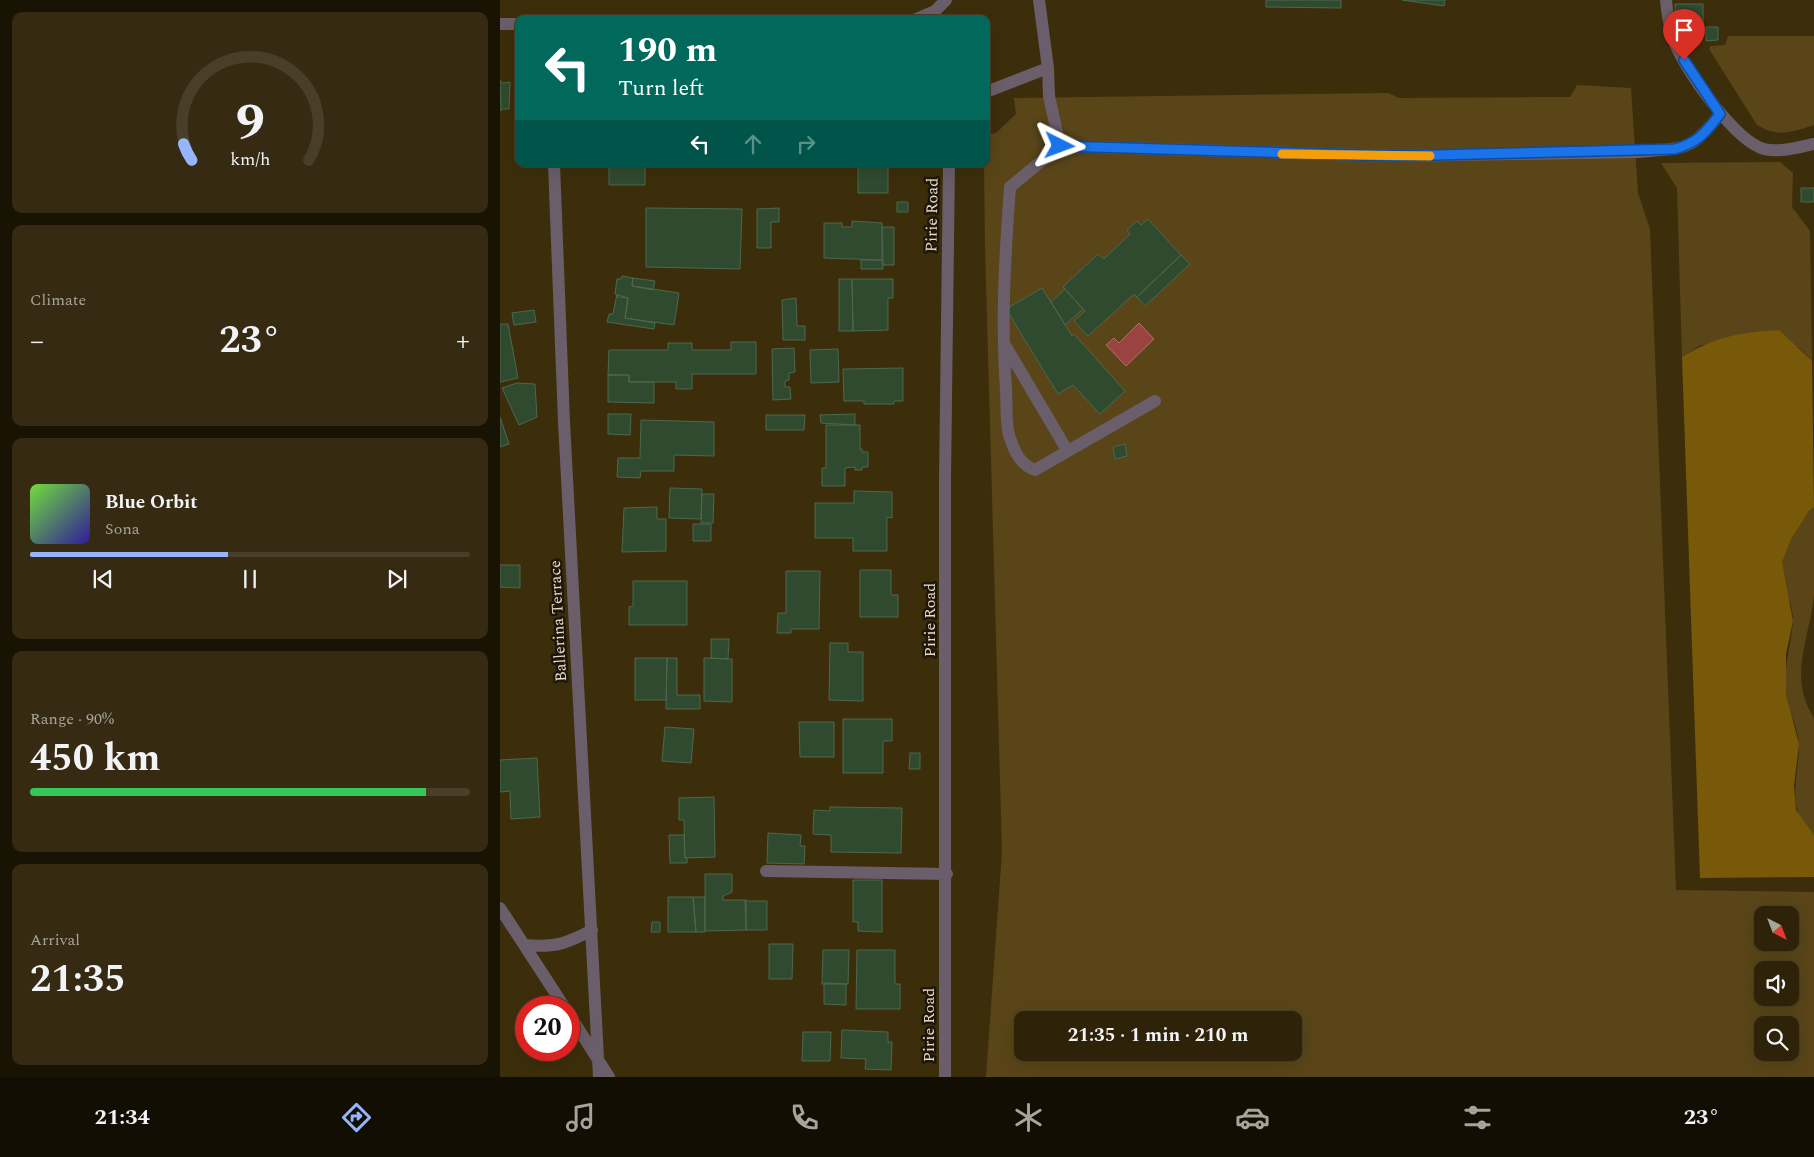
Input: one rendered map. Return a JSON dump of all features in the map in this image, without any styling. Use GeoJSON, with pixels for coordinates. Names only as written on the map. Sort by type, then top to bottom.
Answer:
{"type":"FeatureCollection","features":[{"type":"Feature","properties":{"kind":"street"},"geometry":{"type":"LineString","coordinates":[[1039,0],[1048,68],[1049,96],[1060,146]]}},
{"type":"Feature","properties":{"kind":"street"},"geometry":{"type":"LineString","coordinates":[[1666,0],[1667,16],[1675,43],[1720,114],[1751,143],[1766,149],[1791,149],[1814,144]]}},
{"type":"Feature","properties":{"kind":"street"},"geometry":{"type":"LineString","coordinates":[[923,15],[942,5]]}},
{"type":"Feature","properties":{"kind":"street"},"geometry":{"type":"LineString","coordinates":[[500,24],[515,24]]}},
{"type":"Feature","properties":{"kind":"street"},"geometry":{"type":"LineString","coordinates":[[990,90],[1048,68]]}},
{"type":"Feature","properties":{"kind":"street"},"geometry":{"type":"LineString","coordinates":[[1155,401],[1035,470],[1026,466],[1019,459],[1009,436],[1003,342],[1003,287],[1010,187],[1060,146],[1395,156],[1645,151],[1675,149],[1692,144],[1704,134],[1720,114]]}},
{"type":"Feature","properties":{"kind":"street","name":"Ballerina Terrace"},"geometry":{"type":"LineString","coordinates":[[554,167],[564,422],[599,1077]]}},
{"type":"Feature","properties":{"kind":"street","name":"Pirie Road"},"geometry":{"type":"LineString","coordinates":[[945,1077],[947,874],[945,479],[949,167]]}},
{"type":"Feature","properties":{"kind":"street"},"geometry":{"type":"LineString","coordinates":[[1003,342],[1067,450]]}},
{"type":"Feature","properties":{"kind":"street"},"geometry":{"type":"LineString","coordinates":[[766,871],[947,874]]}},
{"type":"Feature","properties":{"kind":"street"},"geometry":{"type":"LineString","coordinates":[[500,908],[557,996]]}},
{"type":"Feature","properties":{"kind":"street"},"geometry":{"type":"LineString","coordinates":[[524,945],[546,947],[562,945],[592,930]]}},
{"type":"Feature","properties":{"kind":"street"},"geometry":{"type":"LineString","coordinates":[[580,1031],[609,1077]]}},
{"type":"Feature","properties":{"kind":"shaded area"},"geometry":{"type":"Polygon","coordinates":[[[1728,36],[1814,36],[1814,125],[1792,132],[1778,133],[1757,125],[1709,49],[1710,46],[1725,45],[1728,36]]]}},
{"type":"Feature","properties":{"kind":"shaded area"},"geometry":{"type":"Polygon","coordinates":[[[1577,85],[1631,88],[1638,193],[1650,229],[1676,890],[1814,892],[1814,1077],[986,1077],[1002,852],[985,246],[984,167],[990,167],[990,134],[996,133],[1016,114],[1014,98],[1388,93],[1399,98],[1570,97],[1577,85]]]}},
{"type":"Feature","properties":{"kind":"shaded area"},"geometry":{"type":"Polygon","coordinates":[[[1780,162],[1793,173],[1792,207],[1810,231],[1812,361],[1798,347],[1701,345],[1682,357],[1677,188],[1661,163],[1780,162]]]}},
{"type":"Feature","properties":{"kind":"shaded area"},"geometry":{"type":"Polygon","coordinates":[[[1139,323],[1154,339],[1126,366],[1106,345],[1114,338],[1119,343],[1139,323]]]}},
{"type":"Feature","properties":{"kind":"shaded area"},"geometry":{"type":"Polygon","coordinates":[[[1779,330],[1812,361],[1814,507],[1809,511],[1791,539],[1782,562],[1793,621],[1786,654],[1786,695],[1799,744],[1794,786],[1796,810],[1814,835],[1814,877],[1700,878],[1682,357],[1717,340],[1740,334],[1779,330]]]}},
{"type":"Feature","properties":{"kind":"shaded area"},"geometry":{"type":"Polygon","coordinates":[[[1814,507],[1814,595],[1802,657],[1801,672],[1802,688],[1806,703],[1814,718],[1814,835],[1799,816],[1796,805],[1795,794],[1799,740],[1787,700],[1785,685],[1793,615],[1783,577],[1782,562],[1790,540],[1799,524],[1814,507]]]}},
{"type":"Feature","properties":{"kind":"building"},"geometry":{"type":"Polygon","coordinates":[[[1266,0],[1341,0],[1341,8],[1266,7],[1266,0]]]}},
{"type":"Feature","properties":{"kind":"building"},"geometry":{"type":"Polygon","coordinates":[[[1402,0],[1445,0],[1444,6],[1402,0]]]}},
{"type":"Feature","properties":{"kind":"building"},"geometry":{"type":"Polygon","coordinates":[[[1675,4],[1703,4],[1703,25],[1675,25],[1675,4]]]}},
{"type":"Feature","properties":{"kind":"building"},"geometry":{"type":"Polygon","coordinates":[[[1706,27],[1718,27],[1718,40],[1706,41],[1706,27]]]}},
{"type":"Feature","properties":{"kind":"building"},"geometry":{"type":"Polygon","coordinates":[[[500,80],[502,83],[510,82],[509,109],[501,109],[501,111],[500,80]]]}},
{"type":"Feature","properties":{"kind":"building"},"geometry":{"type":"Polygon","coordinates":[[[609,167],[645,167],[645,185],[609,185],[609,167]]]}},
{"type":"Feature","properties":{"kind":"building"},"geometry":{"type":"Polygon","coordinates":[[[858,167],[888,167],[888,193],[858,193],[858,167]]]}},
{"type":"Feature","properties":{"kind":"building"},"geometry":{"type":"Polygon","coordinates":[[[1801,188],[1814,188],[1814,202],[1801,202],[1801,188]]]}},
{"type":"Feature","properties":{"kind":"building"},"geometry":{"type":"Polygon","coordinates":[[[897,202],[908,202],[908,212],[897,212],[897,202]]]}},
{"type":"Feature","properties":{"kind":"building"},"geometry":{"type":"Polygon","coordinates":[[[646,208],[742,209],[740,269],[646,267],[646,208]]]}},
{"type":"Feature","properties":{"kind":"building"},"geometry":{"type":"Polygon","coordinates":[[[779,208],[779,222],[771,222],[771,248],[757,248],[757,209],[779,208]]]}},
{"type":"Feature","properties":{"kind":"building"},"geometry":{"type":"Polygon","coordinates":[[[1148,219],[1181,255],[1137,297],[1134,294],[1088,336],[1074,321],[1085,311],[1063,287],[1098,254],[1104,259],[1130,234],[1127,230],[1137,221],[1141,225],[1148,219]]]}},
{"type":"Feature","properties":{"kind":"building"},"geometry":{"type":"Polygon","coordinates":[[[852,221],[882,223],[882,260],[824,258],[824,223],[842,223],[842,227],[852,227],[852,221]]]}},
{"type":"Feature","properties":{"kind":"building"},"geometry":{"type":"Polygon","coordinates":[[[882,227],[894,227],[894,265],[883,265],[882,227]]]}},
{"type":"Feature","properties":{"kind":"building"},"geometry":{"type":"Polygon","coordinates":[[[1181,255],[1190,264],[1145,306],[1137,297],[1181,255]]]}},
{"type":"Feature","properties":{"kind":"building"},"geometry":{"type":"Polygon","coordinates":[[[861,260],[882,260],[883,269],[861,269],[861,260]]]}},
{"type":"Feature","properties":{"kind":"building"},"geometry":{"type":"Polygon","coordinates":[[[622,276],[633,278],[632,286],[679,293],[674,325],[625,318],[628,298],[615,294],[617,279],[621,279],[622,276]]]}},
{"type":"Feature","properties":{"kind":"building"},"geometry":{"type":"Polygon","coordinates":[[[633,278],[655,281],[653,290],[632,286],[633,278]]]}},
{"type":"Feature","properties":{"kind":"building"},"geometry":{"type":"Polygon","coordinates":[[[839,279],[852,279],[853,331],[839,331],[839,279]]]}},
{"type":"Feature","properties":{"kind":"building"},"geometry":{"type":"Polygon","coordinates":[[[852,279],[893,279],[893,298],[888,298],[888,330],[853,331],[852,279]]]}},
{"type":"Feature","properties":{"kind":"building"},"geometry":{"type":"Polygon","coordinates":[[[1042,288],[1072,336],[1074,334],[1125,391],[1100,414],[1073,385],[1058,394],[1006,309],[1042,288]]]}},
{"type":"Feature","properties":{"kind":"building"},"geometry":{"type":"Polygon","coordinates":[[[1065,289],[1083,309],[1065,325],[1051,302],[1065,289]]]}},
{"type":"Feature","properties":{"kind":"building"},"geometry":{"type":"Polygon","coordinates":[[[617,294],[618,297],[628,298],[625,318],[655,323],[654,329],[607,322],[609,314],[613,314],[617,294]]]}},
{"type":"Feature","properties":{"kind":"building"},"geometry":{"type":"Polygon","coordinates":[[[796,298],[797,326],[805,326],[805,340],[783,340],[782,300],[796,298]]]}},
{"type":"Feature","properties":{"kind":"building"},"geometry":{"type":"Polygon","coordinates":[[[534,310],[536,322],[514,325],[512,313],[534,310]]]}},
{"type":"Feature","properties":{"kind":"building"},"geometry":{"type":"Polygon","coordinates":[[[500,324],[508,324],[518,378],[500,382],[500,324]]]}},
{"type":"Feature","properties":{"kind":"building"},"geometry":{"type":"Polygon","coordinates":[[[731,342],[756,342],[756,374],[692,374],[692,389],[676,389],[676,382],[629,382],[629,375],[608,375],[609,350],[668,350],[668,343],[692,343],[692,350],[731,350],[731,342]]]}},
{"type":"Feature","properties":{"kind":"building"},"geometry":{"type":"Polygon","coordinates":[[[794,348],[795,372],[789,373],[789,380],[785,381],[785,387],[790,387],[791,399],[773,400],[772,349],[794,348]]]}},
{"type":"Feature","properties":{"kind":"building"},"geometry":{"type":"Polygon","coordinates":[[[838,349],[839,382],[811,383],[810,350],[838,349]]]}},
{"type":"Feature","properties":{"kind":"building"},"geometry":{"type":"Polygon","coordinates":[[[903,368],[903,401],[894,401],[894,404],[864,404],[864,401],[844,401],[843,369],[903,368]]]}},
{"type":"Feature","properties":{"kind":"building"},"geometry":{"type":"Polygon","coordinates":[[[608,375],[629,375],[629,382],[654,382],[654,403],[608,402],[608,375]]]}},
{"type":"Feature","properties":{"kind":"building"},"geometry":{"type":"Polygon","coordinates":[[[517,383],[535,384],[537,417],[519,425],[502,388],[517,383]]]}},
{"type":"Feature","properties":{"kind":"building"},"geometry":{"type":"Polygon","coordinates":[[[608,414],[631,414],[630,435],[608,434],[608,414]]]}},
{"type":"Feature","properties":{"kind":"building"},"geometry":{"type":"Polygon","coordinates":[[[855,414],[855,425],[821,423],[820,415],[855,414]]]}},
{"type":"Feature","properties":{"kind":"building"},"geometry":{"type":"Polygon","coordinates":[[[766,415],[805,415],[804,430],[766,430],[766,415]]]}},
{"type":"Feature","properties":{"kind":"building"},"geometry":{"type":"Polygon","coordinates":[[[500,417],[509,444],[500,447],[500,417]]]}},
{"type":"Feature","properties":{"kind":"building"},"geometry":{"type":"Polygon","coordinates":[[[641,420],[714,422],[714,456],[674,455],[674,471],[641,471],[640,478],[617,477],[618,458],[640,458],[641,420]]]}},
{"type":"Feature","properties":{"kind":"building"},"geometry":{"type":"Polygon","coordinates":[[[826,425],[860,425],[860,449],[862,449],[862,452],[868,452],[868,467],[862,467],[862,470],[855,470],[855,467],[845,468],[845,486],[822,486],[822,468],[826,468],[826,425]]]}},
{"type":"Feature","properties":{"kind":"building"},"geometry":{"type":"Polygon","coordinates":[[[1125,444],[1127,456],[1115,459],[1113,447],[1125,444]]]}},
{"type":"Feature","properties":{"kind":"building"},"geometry":{"type":"Polygon","coordinates":[[[670,488],[702,489],[701,519],[669,518],[670,488]]]}},
{"type":"Feature","properties":{"kind":"building"},"geometry":{"type":"Polygon","coordinates":[[[854,491],[892,492],[892,518],[887,517],[887,551],[853,551],[853,538],[815,538],[815,503],[854,503],[854,491]]]}},
{"type":"Feature","properties":{"kind":"building"},"geometry":{"type":"Polygon","coordinates":[[[702,494],[714,494],[713,523],[701,523],[702,494]]]}},
{"type":"Feature","properties":{"kind":"building"},"geometry":{"type":"Polygon","coordinates":[[[657,507],[657,519],[666,519],[666,551],[622,552],[624,508],[657,507]]]}},
{"type":"Feature","properties":{"kind":"building"},"geometry":{"type":"Polygon","coordinates":[[[693,524],[711,524],[711,541],[693,541],[693,524]]]}},
{"type":"Feature","properties":{"kind":"building"},"geometry":{"type":"Polygon","coordinates":[[[500,565],[520,565],[520,588],[500,587],[500,565]]]}},
{"type":"Feature","properties":{"kind":"building"},"geometry":{"type":"Polygon","coordinates":[[[860,570],[891,570],[891,595],[898,595],[898,617],[860,617],[860,570]]]}},
{"type":"Feature","properties":{"kind":"building"},"geometry":{"type":"Polygon","coordinates":[[[786,571],[820,571],[819,629],[791,629],[791,633],[777,633],[778,613],[786,613],[786,571]]]}},
{"type":"Feature","properties":{"kind":"building"},"geometry":{"type":"Polygon","coordinates":[[[633,581],[687,581],[687,625],[629,625],[629,607],[633,606],[633,581]]]}},
{"type":"Feature","properties":{"kind":"building"},"geometry":{"type":"Polygon","coordinates":[[[711,639],[729,639],[728,659],[711,658],[711,639]]]}},
{"type":"Feature","properties":{"kind":"building"},"geometry":{"type":"Polygon","coordinates":[[[830,643],[848,643],[848,652],[863,652],[863,701],[829,700],[830,643]]]}},
{"type":"Feature","properties":{"kind":"building"},"geometry":{"type":"Polygon","coordinates":[[[635,658],[667,658],[666,700],[635,700],[635,658]]]}},
{"type":"Feature","properties":{"kind":"building"},"geometry":{"type":"Polygon","coordinates":[[[667,658],[677,658],[677,695],[700,695],[700,709],[666,709],[667,658]]]}},
{"type":"Feature","properties":{"kind":"building"},"geometry":{"type":"Polygon","coordinates":[[[704,658],[732,659],[732,702],[704,701],[704,658]]]}},
{"type":"Feature","properties":{"kind":"building"},"geometry":{"type":"Polygon","coordinates":[[[843,719],[892,719],[892,741],[883,741],[883,773],[843,773],[843,719]]]}},
{"type":"Feature","properties":{"kind":"building"},"geometry":{"type":"Polygon","coordinates":[[[799,722],[834,722],[834,757],[800,757],[799,722]]]}},
{"type":"Feature","properties":{"kind":"building"},"geometry":{"type":"Polygon","coordinates":[[[665,727],[694,729],[691,763],[662,761],[665,727]]]}},
{"type":"Feature","properties":{"kind":"building"},"geometry":{"type":"Polygon","coordinates":[[[910,753],[920,753],[920,769],[909,769],[910,753]]]}},
{"type":"Feature","properties":{"kind":"building"},"geometry":{"type":"Polygon","coordinates":[[[537,758],[540,817],[511,819],[510,791],[500,792],[500,760],[537,758]]]}},
{"type":"Feature","properties":{"kind":"building"},"geometry":{"type":"Polygon","coordinates":[[[714,797],[715,857],[685,858],[684,820],[679,820],[679,798],[714,797]]]}},
{"type":"Feature","properties":{"kind":"building"},"geometry":{"type":"Polygon","coordinates":[[[830,807],[902,808],[901,853],[831,852],[831,835],[813,834],[814,810],[830,811],[830,807]]]}},
{"type":"Feature","properties":{"kind":"building"},"geometry":{"type":"Polygon","coordinates":[[[768,833],[801,835],[800,846],[805,846],[804,864],[767,863],[768,833]]]}},
{"type":"Feature","properties":{"kind":"building"},"geometry":{"type":"Polygon","coordinates":[[[669,835],[684,835],[687,863],[670,863],[669,835]]]}},
{"type":"Feature","properties":{"kind":"building"},"geometry":{"type":"Polygon","coordinates":[[[705,874],[732,874],[732,892],[723,896],[723,900],[746,900],[746,930],[705,931],[705,874]]]}},
{"type":"Feature","properties":{"kind":"building"},"geometry":{"type":"Polygon","coordinates":[[[853,880],[882,880],[882,932],[858,931],[858,922],[853,922],[853,880]]]}},
{"type":"Feature","properties":{"kind":"building"},"geometry":{"type":"Polygon","coordinates":[[[668,897],[693,897],[696,932],[668,932],[668,897]]]}},
{"type":"Feature","properties":{"kind":"building"},"geometry":{"type":"Polygon","coordinates":[[[693,897],[705,897],[705,932],[696,932],[693,897]]]}},
{"type":"Feature","properties":{"kind":"building"},"geometry":{"type":"Polygon","coordinates":[[[745,901],[767,901],[767,930],[746,930],[745,901]]]}},
{"type":"Feature","properties":{"kind":"building"},"geometry":{"type":"Polygon","coordinates":[[[652,922],[660,922],[660,932],[651,932],[652,922]]]}},
{"type":"Feature","properties":{"kind":"building"},"geometry":{"type":"Polygon","coordinates":[[[769,944],[793,944],[792,979],[769,979],[769,944]]]}},
{"type":"Feature","properties":{"kind":"building"},"geometry":{"type":"Polygon","coordinates":[[[823,950],[849,950],[848,984],[822,984],[823,950]]]}},
{"type":"Feature","properties":{"kind":"building"},"geometry":{"type":"Polygon","coordinates":[[[857,950],[895,950],[895,984],[900,984],[900,1009],[856,1009],[857,950]]]}},
{"type":"Feature","properties":{"kind":"building"},"geometry":{"type":"Polygon","coordinates":[[[824,983],[846,984],[846,1005],[824,1004],[824,983]]]}},
{"type":"Feature","properties":{"kind":"building"},"geometry":{"type":"Polygon","coordinates":[[[842,1030],[888,1032],[888,1042],[892,1042],[891,1070],[865,1069],[866,1059],[841,1058],[842,1030]]]}},
{"type":"Feature","properties":{"kind":"building"},"geometry":{"type":"Polygon","coordinates":[[[803,1032],[831,1032],[830,1061],[802,1061],[803,1032]]]}},
{"type":"Feature","properties":{"kind":"slow traffic"},"geometry":{"type":"LineString","coordinates":[[1282,154],[1430,156]]}},
{"type":"Feature","properties":{"kind":"route"},"geometry":{"type":"LineString","coordinates":[[1060,146],[1163,151],[1395,156],[1638,152],[1675,149],[1692,144],[1704,134],[1720,114],[1684,60]]}}]}
